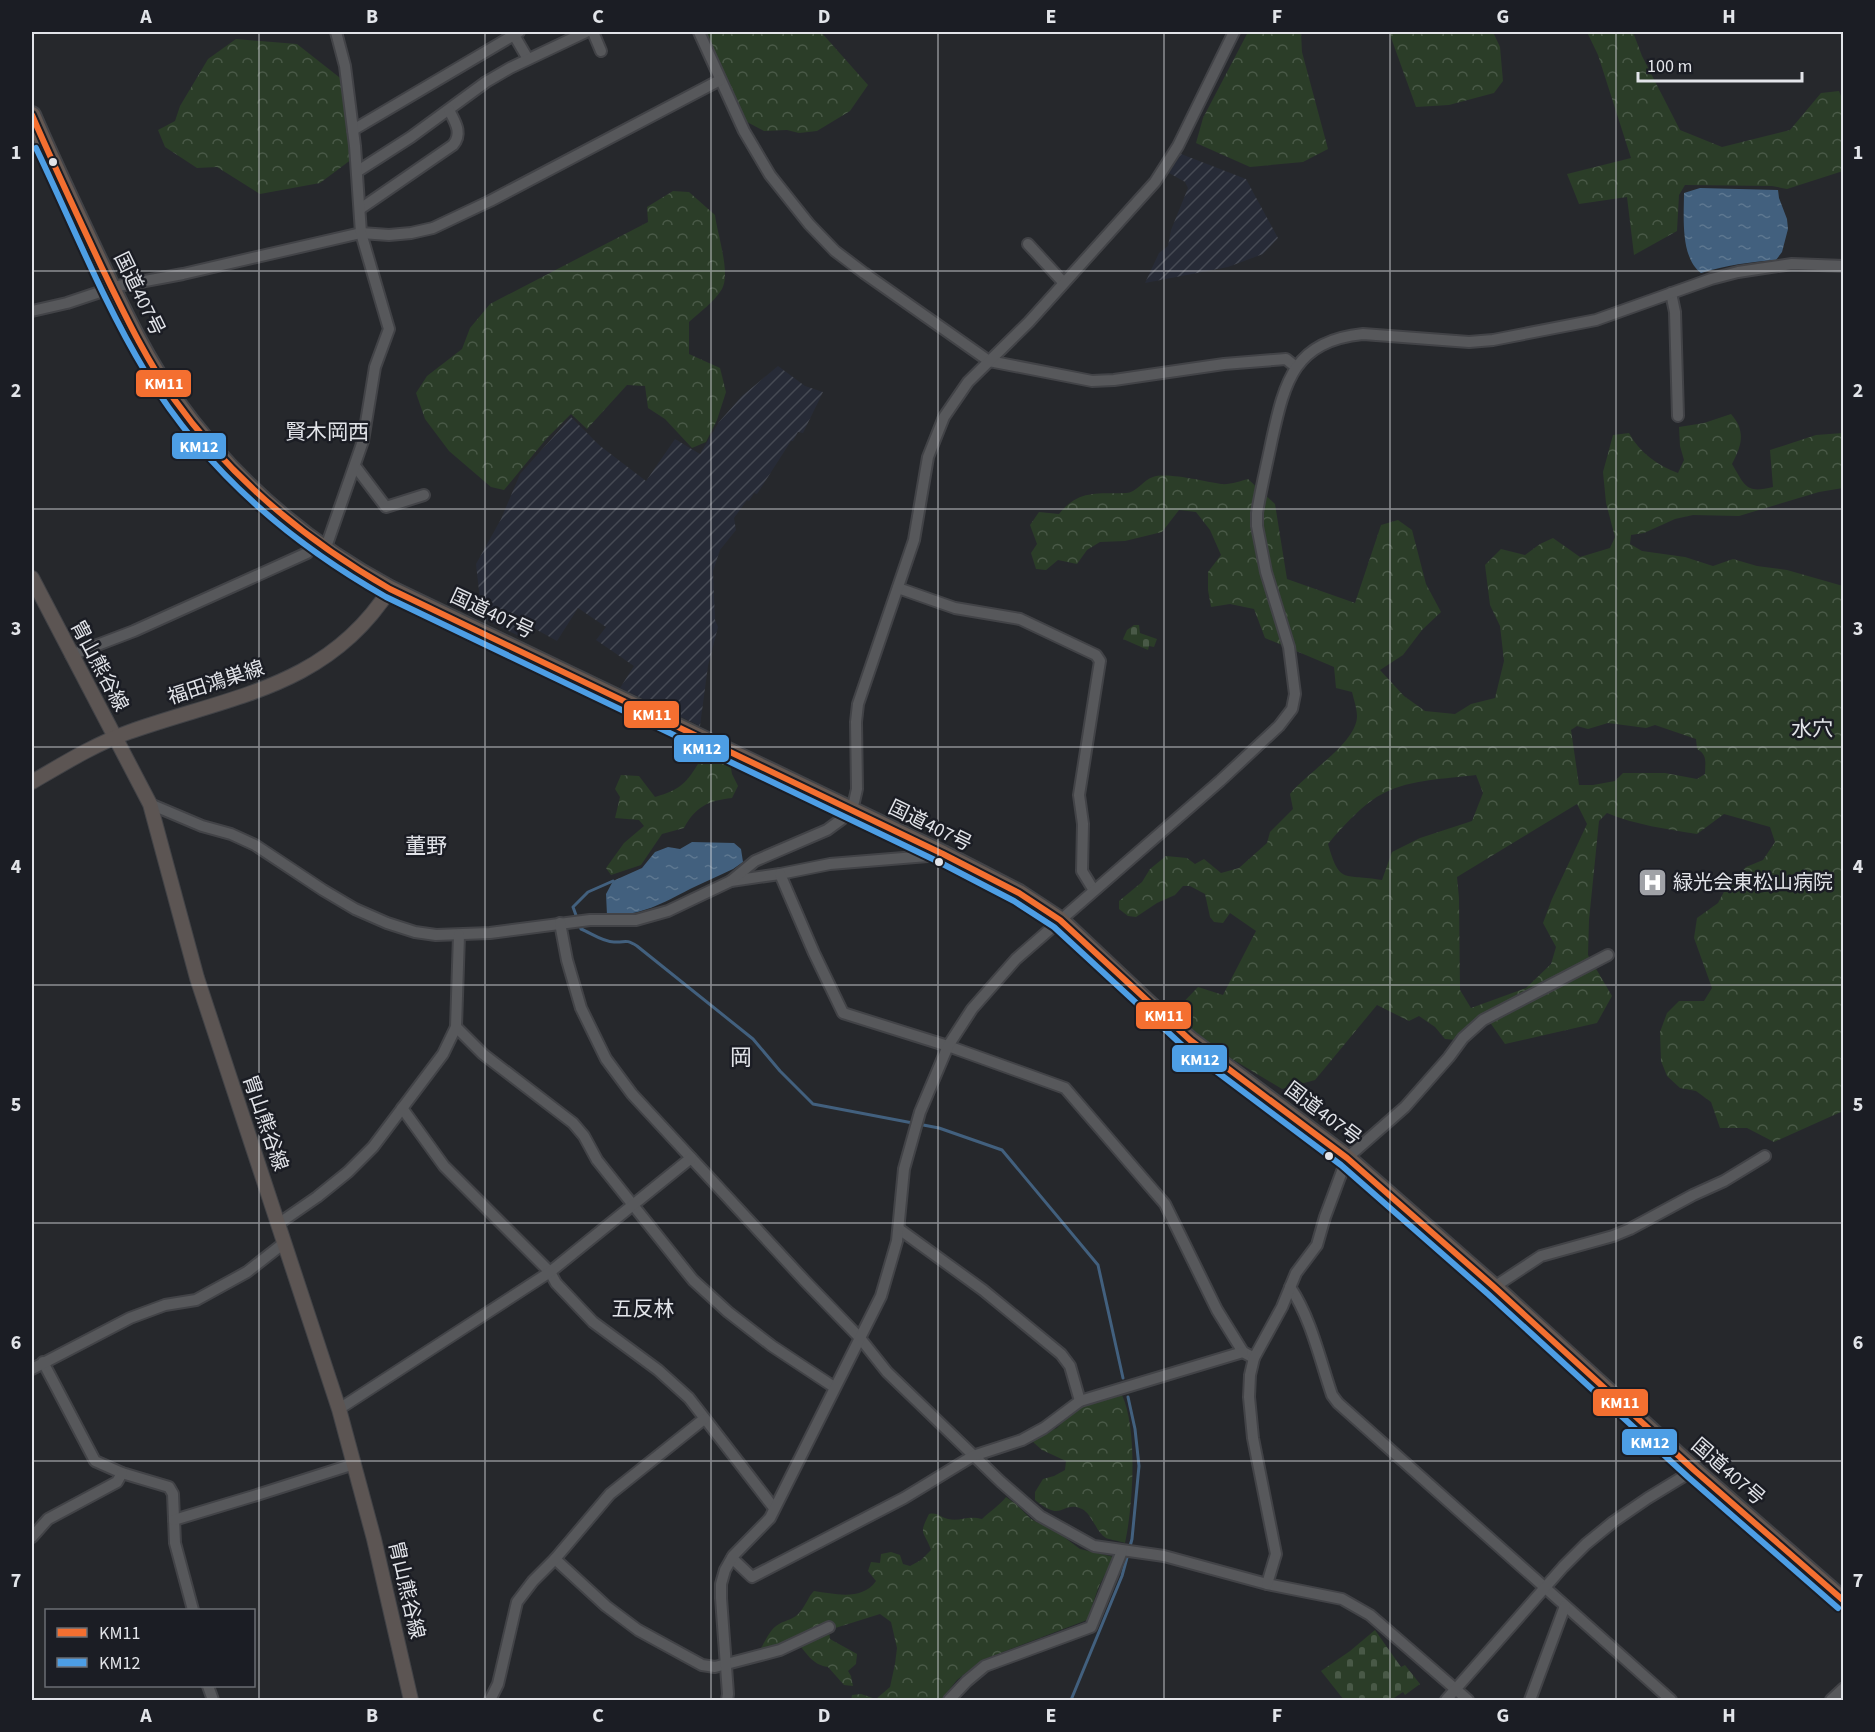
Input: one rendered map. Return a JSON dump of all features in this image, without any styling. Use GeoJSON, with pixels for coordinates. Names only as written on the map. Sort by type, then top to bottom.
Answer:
{"type":"FeatureCollection","features":[{"type":"Feature","properties":{"kind":"highway","name":"国道407号"},"geometry":{"type":"LineString","coordinates":[[32,116],[38,145],[149,359],[173,398],[192,423],[236,474],[273,509],[321,547],[390,589],[943,855],[1018,893],[1060,921],[1190,1040],[1347,1158],[1494,1287],[1694,1470],[1844,1601]]}},
{"type":"Feature","properties":{"kind":"main road","name":"胄山熊谷線"},"geometry":{"type":"LineString","coordinates":[[32,578],[150,804],[197,978],[339,1409],[374,1539],[411,1701]]}},
{"type":"Feature","properties":{"kind":"main road","name":"福田鴻巣線"},"geometry":{"type":"LineString","coordinates":[[32,782],[115,738],[260,691],[295,675],[333,651],[360,628],[390,589]]}},
{"type":"Feature","properties":{"kind":"street"},"geometry":{"type":"LineString","coordinates":[[71,655],[134,631],[321,547],[363,441],[375,367],[389,329],[361,233],[358,171],[353,130],[345,66],[336,32]]}},
{"type":"Feature","properties":{"kind":"street"},"geometry":{"type":"LineString","coordinates":[[358,171],[449,110],[486,82],[586,32]]}},
{"type":"Feature","properties":{"kind":"street"},"geometry":{"type":"LineString","coordinates":[[593,32],[601,51]]}},
{"type":"Feature","properties":{"kind":"street"},"geometry":{"type":"LineString","coordinates":[[699,32],[744,131],[770,175],[809,224],[835,251],[854,266],[989,361],[1092,381],[1114,380],[1224,364],[1286,359],[1296,367]]}},
{"type":"Feature","properties":{"kind":"street"},"geometry":{"type":"LineString","coordinates":[[150,804],[255,845],[323,890],[387,923],[415,932],[436,935],[459,935],[590,920],[636,920],[656,915],[731,880],[762,857],[827,830],[842,819],[854,802],[857,789],[858,704],[914,540],[928,457],[936,434],[957,397],[989,361],[1029,322],[1155,182],[1187,129],[1234,32]]}},
{"type":"Feature","properties":{"kind":"street"},"geometry":{"type":"LineString","coordinates":[[353,130],[517,33],[528,59]]}},
{"type":"Feature","properties":{"kind":"street"},"geometry":{"type":"LineString","coordinates":[[32,311],[112,289],[361,233],[389,236],[411,233],[442,224],[720,80]]}},
{"type":"Feature","properties":{"kind":"street"},"geometry":{"type":"LineString","coordinates":[[360,209],[458,140],[459,133],[449,110]]}},
{"type":"Feature","properties":{"kind":"street"},"geometry":{"type":"LineString","coordinates":[[1028,244],[1063,282]]}},
{"type":"Feature","properties":{"kind":"street"},"geometry":{"type":"LineString","coordinates":[[727,1701],[721,1584],[732,1558],[770,1518],[881,1296],[899,1229],[906,1161],[920,1112],[948,1046],[989,987],[1033,942],[1220,781],[1279,726],[1292,709],[1295,694],[1289,646],[1266,572],[1257,525],[1257,513],[1284,390],[1296,367],[1316,348],[1346,336],[1363,334],[1468,342],[1493,340],[1596,320],[1711,279],[1766,267],[1792,264],[1844,266]]}},
{"type":"Feature","properties":{"kind":"street"},"geometry":{"type":"LineString","coordinates":[[1671,293],[1676,312],[1678,416]]}},
{"type":"Feature","properties":{"kind":"street"},"geometry":{"type":"LineString","coordinates":[[355,466],[386,507],[424,495]]}},
{"type":"Feature","properties":{"kind":"street"},"geometry":{"type":"LineString","coordinates":[[898,588],[955,608],[1020,620],[1096,654],[1099,658],[1080,795],[1083,824],[1082,871],[1093,889]]}},
{"type":"Feature","properties":{"kind":"street"},"geometry":{"type":"LineString","coordinates":[[731,880],[780,874],[831,864],[943,855]]}},
{"type":"Feature","properties":{"kind":"street"},"geometry":{"type":"LineString","coordinates":[[780,874],[843,1013],[948,1046],[1065,1088],[1165,1204],[1217,1310],[1243,1352],[1254,1358]]}},
{"type":"Feature","properties":{"kind":"street"},"geometry":{"type":"LineString","coordinates":[[560,923],[581,1008],[598,1044],[632,1094],[860,1338],[887,1372],[973,1456],[1040,1516],[1095,1546],[1164,1556],[1267,1584],[1341,1599],[1370,1615],[1468,1701]]}},
{"type":"Feature","properties":{"kind":"street"},"geometry":{"type":"LineString","coordinates":[[278,1224],[298,1212],[348,1172],[373,1147],[443,1054],[456,1027],[459,935]]}},
{"type":"Feature","properties":{"kind":"street"},"geometry":{"type":"LineString","coordinates":[[1267,1584],[1276,1554],[1253,1438],[1249,1398],[1250,1375],[1254,1358],[1282,1307],[1296,1272],[1317,1245],[1347,1158],[1405,1107],[1449,1057],[1462,1038],[1483,1020],[1608,955]]}},
{"type":"Feature","properties":{"kind":"street"},"geometry":{"type":"LineString","coordinates":[[456,1027],[483,1054],[573,1123],[584,1136],[597,1160],[693,1280],[728,1312],[772,1346],[834,1387]]}},
{"type":"Feature","properties":{"kind":"street"},"geometry":{"type":"LineString","coordinates":[[402,1108],[444,1166],[550,1272],[556,1282],[593,1322],[658,1370],[689,1398],[774,1508]]}},
{"type":"Feature","properties":{"kind":"street"},"geometry":{"type":"LineString","coordinates":[[1494,1287],[1541,1256],[1630,1229],[1724,1181],[1765,1156]]}},
{"type":"Feature","properties":{"kind":"street"},"geometry":{"type":"LineString","coordinates":[[339,1409],[550,1272],[691,1158]]}},
{"type":"Feature","properties":{"kind":"street"},"geometry":{"type":"LineString","coordinates":[[899,1229],[983,1290],[1061,1354],[1070,1366],[1080,1401]]}},
{"type":"Feature","properties":{"kind":"street"},"geometry":{"type":"LineString","coordinates":[[32,1369],[130,1318],[165,1305],[196,1300],[247,1272],[284,1243]]}},
{"type":"Feature","properties":{"kind":"street"},"geometry":{"type":"LineString","coordinates":[[1290,1287],[1311,1332],[1332,1395],[1671,1701]]}},
{"type":"Feature","properties":{"kind":"street"},"geometry":{"type":"LineString","coordinates":[[732,1558],[752,1577],[904,1498],[973,1456],[1022,1440],[1044,1428],[1080,1401],[1243,1352]]}},
{"type":"Feature","properties":{"kind":"street"},"geometry":{"type":"LineString","coordinates":[[43,1362],[95,1461],[122,1473],[169,1487],[173,1494],[175,1543],[192,1609]]}},
{"type":"Feature","properties":{"kind":"street"},"geometry":{"type":"LineString","coordinates":[[490,1701],[498,1684],[517,1602],[533,1581],[620,1485],[704,1419]]}},
{"type":"Feature","properties":{"kind":"street"},"geometry":{"type":"LineString","coordinates":[[174,1520],[354,1464]]}},
{"type":"Feature","properties":{"kind":"street"},"geometry":{"type":"LineString","coordinates":[[1446,1701],[1586,1544],[1612,1522],[1648,1497],[1694,1470]]}},
{"type":"Feature","properties":{"kind":"street"},"geometry":{"type":"LineString","coordinates":[[32,1537],[48,1519],[117,1482],[122,1473]]}},
{"type":"Feature","properties":{"kind":"street"},"geometry":{"type":"LineString","coordinates":[[949,1701],[985,1666],[1091,1627],[1122,1551]]}},
{"type":"Feature","properties":{"kind":"street"},"geometry":{"type":"LineString","coordinates":[[555,1559],[606,1606],[638,1630],[702,1665],[715,1667],[780,1650],[829,1627]]}},
{"type":"Feature","properties":{"kind":"street"},"geometry":{"type":"LineString","coordinates":[[1530,1701],[1565,1606]]}},
{"type":"Feature","properties":{"kind":"street"},"geometry":{"type":"LineString","coordinates":[[207,1687],[213,1701]]}},
{"type":"Feature","properties":{"kind":"street"},"geometry":{"type":"LineString","coordinates":[[1831,1701],[1844,1688]]}},
{"type":"Feature","properties":{"kind":"shaded area"},"geometry":{"type":"Polygon","coordinates":[[[1181,154],[1246,179],[1278,238],[1263,254],[1228,267],[1145,283],[1159,253],[1168,246],[1171,230],[1188,188],[1185,182],[1169,173],[1181,154]]]}},
{"type":"Feature","properties":{"kind":"shaded area"},"geometry":{"type":"Polygon","coordinates":[[[778,366],[805,386],[823,392],[803,433],[798,432],[757,494],[754,493],[749,501],[747,500],[734,518],[736,530],[720,550],[713,571],[715,620],[718,627],[708,666],[700,726],[620,688],[634,666],[596,640],[606,627],[578,608],[557,641],[528,625],[521,637],[482,618],[476,564],[501,519],[520,474],[571,417],[599,445],[646,481],[675,439],[700,454],[719,422],[742,396],[778,366]]]}},
{"type":"Feature","properties":{"kind":"green space"},"geometry":{"type":"Polygon","coordinates":[[[706,32],[821,32],[868,85],[850,111],[817,131],[799,133],[787,130],[764,131],[747,122],[706,32]]]}},
{"type":"Feature","properties":{"kind":"green space"},"geometry":{"type":"Polygon","coordinates":[[[1248,32],[1301,32],[1302,52],[1328,149],[1303,162],[1250,167],[1196,143],[1203,118],[1248,32]]]}},
{"type":"Feature","properties":{"kind":"green space"},"geometry":{"type":"Polygon","coordinates":[[[1389,32],[1493,32],[1500,47],[1503,81],[1494,93],[1449,105],[1416,107],[1389,32]]]}},
{"type":"Feature","properties":{"kind":"green space"},"geometry":{"type":"Polygon","coordinates":[[[1587,32],[1633,32],[1642,56],[1680,130],[1722,147],[1790,130],[1821,93],[1839,91],[1843,101],[1843,171],[1787,189],[1772,186],[1685,185],[1679,195],[1677,231],[1634,255],[1627,197],[1579,204],[1567,174],[1631,158],[1598,55],[1587,32]]]}},
{"type":"Feature","properties":{"kind":"green space"},"geometry":{"type":"Polygon","coordinates":[[[236,39],[297,44],[344,81],[352,159],[320,183],[260,194],[217,167],[197,168],[165,147],[158,130],[175,121],[180,106],[208,59],[236,39]]]}},
{"type":"Feature","properties":{"kind":"green space"},"geometry":{"type":"Polygon","coordinates":[[[673,191],[689,192],[715,215],[724,263],[722,289],[711,303],[689,322],[689,354],[720,368],[726,392],[717,420],[706,442],[692,448],[665,419],[648,408],[645,386],[627,385],[587,429],[571,414],[547,438],[504,490],[491,487],[449,451],[425,419],[416,393],[427,376],[462,349],[470,328],[490,304],[648,222],[647,207],[673,191]]]}},
{"type":"Feature","properties":{"kind":"green space"},"geometry":{"type":"Polygon","coordinates":[[[1731,414],[1736,420],[1741,438],[1732,464],[1744,483],[1752,489],[1773,487],[1770,450],[1816,435],[1843,433],[1843,488],[1819,492],[1739,516],[1693,515],[1675,519],[1644,533],[1631,535],[1630,544],[1642,551],[1685,557],[1713,566],[1733,559],[1757,566],[1787,570],[1843,586],[1843,1111],[1774,1142],[1747,1128],[1720,1128],[1711,1102],[1696,1091],[1680,1088],[1667,1076],[1661,1061],[1660,1032],[1667,1013],[1679,1001],[1704,1001],[1712,988],[1694,938],[1697,918],[1718,903],[1727,886],[1746,867],[1763,860],[1775,842],[1770,827],[1724,814],[1697,834],[1640,824],[1607,813],[1599,821],[1589,920],[1588,955],[1612,996],[1597,1023],[1505,1044],[1489,1021],[1456,1040],[1445,1039],[1435,1027],[1419,1016],[1409,1021],[1377,1005],[1315,1080],[1282,1089],[1217,1050],[1173,1013],[1198,987],[1223,995],[1256,931],[1230,913],[1223,923],[1214,922],[1210,917],[1205,894],[1190,886],[1183,886],[1175,895],[1157,903],[1136,917],[1128,916],[1119,909],[1119,901],[1142,882],[1150,869],[1166,856],[1187,858],[1195,864],[1204,859],[1221,873],[1239,868],[1267,843],[1270,832],[1293,809],[1290,794],[1349,737],[1357,716],[1352,692],[1336,688],[1334,667],[1265,638],[1254,609],[1230,604],[1211,607],[1208,572],[1221,555],[1210,530],[1196,512],[1179,510],[1162,532],[1125,541],[1100,542],[1087,550],[1077,564],[1058,560],[1046,570],[1036,569],[1031,553],[1037,544],[1030,525],[1039,512],[1059,514],[1066,506],[1081,497],[1097,493],[1130,492],[1149,479],[1159,476],[1177,476],[1224,484],[1248,479],[1275,504],[1287,579],[1355,603],[1381,525],[1398,520],[1412,530],[1426,584],[1441,612],[1422,630],[1403,655],[1380,670],[1404,696],[1425,711],[1455,714],[1471,704],[1495,698],[1504,661],[1500,626],[1490,605],[1485,565],[1501,549],[1525,555],[1553,538],[1580,557],[1610,548],[1615,537],[1606,503],[1603,472],[1613,435],[1629,433],[1650,458],[1678,473],[1684,460],[1680,446],[1679,427],[1704,423],[1731,414]],[[1608,723],[1588,729],[1577,726],[1571,730],[1579,785],[1615,781],[1623,773],[1665,773],[1697,779],[1705,774],[1704,757],[1697,749],[1696,739],[1655,725],[1646,728],[1608,723]],[[1476,775],[1429,780],[1384,793],[1354,816],[1328,844],[1340,872],[1351,877],[1382,880],[1392,852],[1420,838],[1472,821],[1483,793],[1476,775]],[[1577,804],[1457,877],[1460,990],[1471,1008],[1526,988],[1551,964],[1556,947],[1543,923],[1587,824],[1577,804]]]}},
{"type":"Feature","properties":{"kind":"green space"},"geometry":{"type":"Polygon","coordinates":[[[1134,625],[1139,625],[1140,633],[1157,639],[1154,647],[1149,646],[1148,650],[1123,639],[1127,630],[1134,625]]]}},
{"type":"Feature","properties":{"kind":"green space"},"geometry":{"type":"Polygon","coordinates":[[[717,756],[730,763],[738,786],[732,798],[704,806],[693,814],[684,828],[662,834],[641,865],[611,875],[606,868],[624,843],[644,826],[639,820],[615,818],[620,797],[615,789],[621,775],[639,776],[655,797],[672,791],[684,783],[702,757],[717,756]]]}},
{"type":"Feature","properties":{"kind":"green space"},"geometry":{"type":"Polygon","coordinates":[[[1122,1395],[1127,1410],[1132,1447],[1132,1489],[1125,1543],[1106,1538],[1082,1509],[1070,1507],[1057,1511],[1044,1507],[1035,1500],[1035,1492],[1043,1479],[1065,1470],[1066,1461],[1042,1450],[1033,1442],[1057,1428],[1070,1414],[1084,1404],[1122,1395]]]}},
{"type":"Feature","properties":{"kind":"green space"},"geometry":{"type":"Polygon","coordinates":[[[1006,1497],[1031,1519],[1060,1534],[1080,1549],[1114,1557],[1099,1586],[1087,1620],[982,1660],[957,1680],[941,1700],[851,1700],[852,1695],[861,1694],[876,1699],[890,1687],[897,1648],[891,1622],[880,1614],[829,1630],[830,1639],[857,1654],[856,1664],[848,1671],[853,1686],[844,1685],[828,1667],[813,1661],[796,1641],[766,1650],[761,1648],[773,1629],[798,1614],[814,1591],[848,1595],[870,1587],[876,1581],[868,1571],[871,1562],[880,1563],[881,1554],[891,1552],[900,1555],[903,1564],[910,1566],[921,1560],[931,1550],[923,1530],[929,1514],[952,1520],[982,1519],[1006,1497]]]}},
{"type":"Feature","properties":{"kind":"green space"},"geometry":{"type":"Polygon","coordinates":[[[1375,1630],[1401,1667],[1405,1665],[1420,1684],[1405,1695],[1403,1692],[1391,1700],[1344,1700],[1321,1671],[1375,1630]]]}},
{"type":"Feature","properties":{"kind":"water"},"geometry":{"type":"Polygon","coordinates":[[[1700,188],[1778,190],[1788,229],[1782,252],[1776,260],[1738,264],[1701,273],[1694,266],[1686,247],[1684,213],[1684,193],[1700,188]]]}},
{"type":"Feature","properties":{"kind":"water"},"geometry":{"type":"Polygon","coordinates":[[[692,842],[734,843],[741,849],[743,862],[733,869],[650,908],[619,915],[607,915],[606,894],[613,881],[642,868],[655,852],[668,847],[680,849],[692,842]]]}},
{"type":"Feature","properties":{"kind":"waterway"},"geometry":{"type":"LineString","coordinates":[[613,881],[588,892],[573,907],[581,929],[606,941],[627,941],[637,946],[753,1039],[780,1071],[813,1104],[939,1128],[1002,1150],[1098,1265],[1123,1378]]}},
{"type":"Feature","properties":{"kind":"waterway"},"geometry":{"type":"LineString","coordinates":[[1071,1700],[1122,1576],[1132,1539],[1139,1466],[1135,1429],[1128,1397]]}},
{"type":"Feature","properties":{"kind":"transit line","name":"KM11"},"geometry":{"type":"LineString","coordinates":[[32,115],[102,268],[154,368],[196,428],[220,456],[272,506],[328,550],[390,589],[943,854],[1019,893],[1060,920],[1190,1040],[1347,1158],[1494,1287],[1694,1470],[1844,1601]]}},
{"type":"Feature","properties":{"kind":"transit line","name":"KM12"},"geometry":{"type":"LineString","coordinates":[[36,148],[102,290],[146,373],[194,441],[222,472],[283,527],[350,576],[386,597],[939,862],[1014,901],[1054,927],[1184,1047],[1341,1165],[1488,1294],[1688,1477],[1838,1608]]}},
{"type":"Feature","properties":{"kind":"place","name":"緑光会東松山病院"},"geometry":{"type":"Point","coordinates":[1652,883]}},
{"type":"Feature","properties":{"kind":"district","name":"賢木岡西"},"geometry":{"type":"Point","coordinates":[327,432]}},
{"type":"Feature","properties":{"kind":"district","name":"水穴"},"geometry":{"type":"Point","coordinates":[1812,729]}},
{"type":"Feature","properties":{"kind":"district","name":"董野"},"geometry":{"type":"Point","coordinates":[426,846]}},
{"type":"Feature","properties":{"kind":"district","name":"岡"},"geometry":{"type":"Point","coordinates":[741,1058]}},
{"type":"Feature","properties":{"kind":"district","name":"五反林"},"geometry":{"type":"Point","coordinates":[643,1309]}}]}
